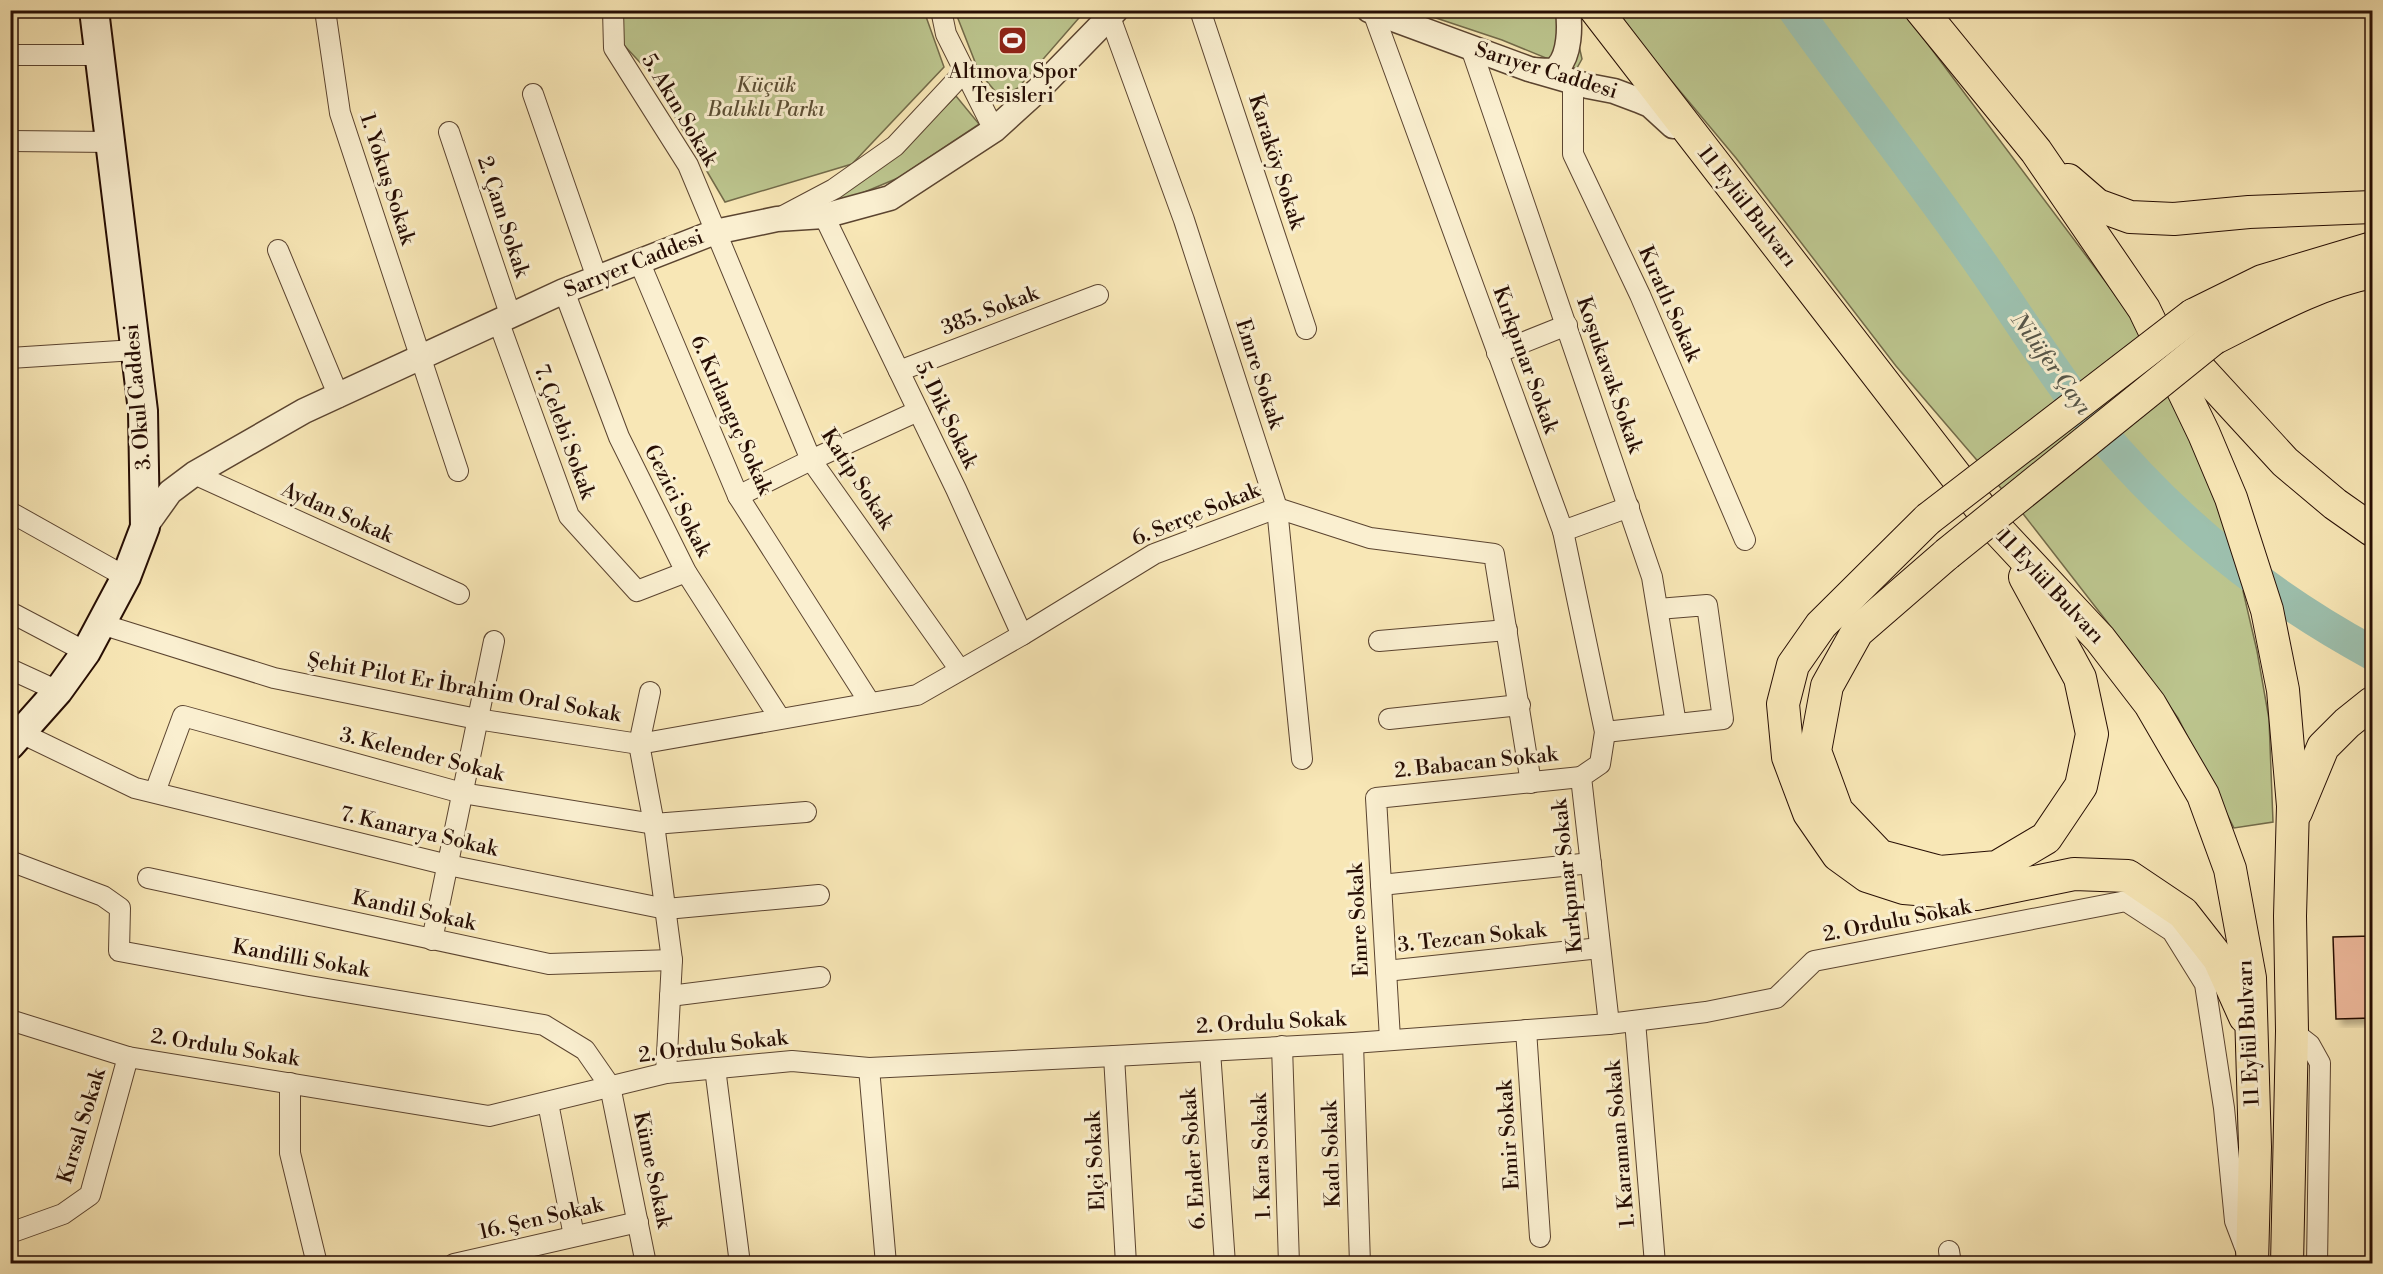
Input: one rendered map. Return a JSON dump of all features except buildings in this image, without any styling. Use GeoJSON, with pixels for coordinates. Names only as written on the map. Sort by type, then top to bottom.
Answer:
{"type":"FeatureCollection","features":[{"type":"Feature","properties":{"kind":"main road","name":"3. Okul Caddesi"},"geometry":{"type":"LineString","coordinates":[[16,739],[58,691],[86,652],[126,577],[145,527],[143,411],[94,10]]}},
{"type":"Feature","properties":{"kind":"main road","name":"11 Eylül Bulvarı"},"geometry":{"type":"LineString","coordinates":[[1596,10],[2004,537],[2100,639],[2150,704],[2203,795],[2230,869],[2250,978],[2255,1147],[2252,1263]]}},
{"type":"Feature","properties":{"kind":"main road","name":"11 Eylül Bulvarı"},"geometry":{"type":"LineString","coordinates":[[1921,10],[2036,151],[2144,309],[2204,434],[2230,498],[2267,610],[2283,690],[2293,819],[2290,916],[2292,1031],[2288,1263]]}},
{"type":"Feature","properties":{"kind":"main road"},"geometry":{"type":"LineString","coordinates":[[2036,151],[2097,205],[2130,217],[2174,219],[2249,212],[2373,207]]}},
{"type":"Feature","properties":{"kind":"main road"},"geometry":{"type":"LineString","coordinates":[[2252,1031],[2218,959],[2182,913],[2128,876],[2074,874],[1977,894],[1904,888],[1867,876],[1838,855],[1809,813],[1788,757],[1783,704],[1793,665],[1821,625],[1928,519],[2193,315],[2262,281],[2373,248]]}},
{"type":"Feature","properties":{"kind":"main road"},"geometry":{"type":"LineString","coordinates":[[2004,537],[2080,678],[2092,734],[2081,786],[2046,838],[1997,867],[1940,872],[1880,856],[1837,812],[1815,751],[1827,686],[1857,632],[1947,554],[2213,339],[2292,299],[2364,275]]}},
{"type":"Feature","properties":{"kind":"main road"},"geometry":{"type":"LineString","coordinates":[[2144,309],[2285,462],[2335,504],[2373,530]]}},
{"type":"Feature","properties":{"kind":"main road"},"geometry":{"type":"LineString","coordinates":[[2293,819],[2324,747],[2347,723],[2373,703]]}},
{"type":"Feature","properties":{"kind":"street","name":"1. Yokuş Sokak"},"geometry":{"type":"LineString","coordinates":[[325,10],[340,113],[458,471]]}},
{"type":"Feature","properties":{"kind":"street","name":"5. Akın Sokak"},"geometry":{"type":"LineString","coordinates":[[613,10],[614,48],[688,165],[715,232]]}},
{"type":"Feature","properties":{"kind":"street"},"geometry":{"type":"LineString","coordinates":[[941,10],[946,34],[994,130]]}},
{"type":"Feature","properties":{"kind":"street","name":"Karaköy Sokak"},"geometry":{"type":"LineString","coordinates":[[1200,10],[1306,329]]}},
{"type":"Feature","properties":{"kind":"street"},"geometry":{"type":"LineString","coordinates":[[1529,69],[1551,70],[1558,67],[1566,50],[1568,10]]}},
{"type":"Feature","properties":{"kind":"street","name":"Sarıyer Caddesi"},"geometry":{"type":"LineString","coordinates":[[1371,11],[1529,69],[1614,91],[1650,105],[1708,157]]}},
{"type":"Feature","properties":{"kind":"street","name":"Kırkpınar Sokak"},"geometry":{"type":"LineString","coordinates":[[1371,11],[1563,531],[1605,732],[1599,764],[1581,777],[1609,1024]]}},
{"type":"Feature","properties":{"kind":"street","name":"Sarıyer Caddesi"},"geometry":{"type":"LineString","coordinates":[[145,527],[170,492],[194,474],[304,411],[339,397],[564,291],[715,232],[777,219],[824,216],[890,198],[994,130],[1038,90],[1113,14]]}},
{"type":"Feature","properties":{"kind":"street","name":"Emre Sokak"},"geometry":{"type":"LineString","coordinates":[[1113,14],[1184,220],[1277,508],[1302,759]]}},
{"type":"Feature","properties":{"kind":"street","name":"Koşukavak Sokak"},"geometry":{"type":"LineString","coordinates":[[1471,48],[1652,577],[1676,724]]}},
{"type":"Feature","properties":{"kind":"street"},"geometry":{"type":"LineString","coordinates":[[10,55],[101,55]]}},
{"type":"Feature","properties":{"kind":"street"},"geometry":{"type":"LineString","coordinates":[[777,219],[834,189],[895,146],[965,71]]}},
{"type":"Feature","properties":{"kind":"street","name":"Kıratlı Sokak"},"geometry":{"type":"LineString","coordinates":[[1573,82],[1573,154],[1640,296],[1745,540]]}},
{"type":"Feature","properties":{"kind":"street"},"geometry":{"type":"LineString","coordinates":[[533,94],[597,278]]}},
{"type":"Feature","properties":{"kind":"street","name":"2. Çam Sokak"},"geometry":{"type":"LineString","coordinates":[[449,132],[505,320]]}},
{"type":"Feature","properties":{"kind":"street"},"geometry":{"type":"LineString","coordinates":[[10,141],[111,142]]}},
{"type":"Feature","properties":{"kind":"street","name":"5. Dik Sokak"},"geometry":{"type":"LineString","coordinates":[[824,216],[1022,635]]}},
{"type":"Feature","properties":{"kind":"street","name":"Katip Sokak"},"geometry":{"type":"LineString","coordinates":[[715,232],[811,459],[960,670]]}},
{"type":"Feature","properties":{"kind":"street"},"geometry":{"type":"LineString","coordinates":[[278,249],[339,397]]}},
{"type":"Feature","properties":{"kind":"street","name":"6. Kırlangıç Sokak"},"geometry":{"type":"LineString","coordinates":[[639,261],[738,496],[870,703]]}},
{"type":"Feature","properties":{"kind":"street","name":"Gezici Sokak"},"geometry":{"type":"LineString","coordinates":[[564,291],[619,437],[686,572],[779,717]]}},
{"type":"Feature","properties":{"kind":"street","name":"385. Sokak"},"geometry":{"type":"LineString","coordinates":[[899,371],[1098,295]]}},
{"type":"Feature","properties":{"kind":"street","name":"7. Çelebi Sokak"},"geometry":{"type":"LineString","coordinates":[[505,320],[569,516],[638,591],[686,572]]}},
{"type":"Feature","properties":{"kind":"street"},"geometry":{"type":"LineString","coordinates":[[1497,353],[1567,326]]}},
{"type":"Feature","properties":{"kind":"street"},"geometry":{"type":"LineString","coordinates":[[10,358],[135,350]]}},
{"type":"Feature","properties":{"kind":"street"},"geometry":{"type":"LineString","coordinates":[[738,496],[811,459],[918,411]]}},
{"type":"Feature","properties":{"kind":"street","name":"Aydan Sokak"},"geometry":{"type":"LineString","coordinates":[[194,474],[459,594]]}},
{"type":"Feature","properties":{"kind":"street"},"geometry":{"type":"LineString","coordinates":[[1563,531],[1629,507]]}},
{"type":"Feature","properties":{"kind":"street","name":"6. Serçe Sokak"},"geometry":{"type":"LineString","coordinates":[[1022,635],[1154,554],[1277,508],[1370,538],[1494,554],[1531,783]]}},
{"type":"Feature","properties":{"kind":"street"},"geometry":{"type":"LineString","coordinates":[[10,512],[126,577]]}},
{"type":"Feature","properties":{"kind":"street"},"geometry":{"type":"LineString","coordinates":[[1605,732],[1723,719],[1707,605],[1658,609]]}},
{"type":"Feature","properties":{"kind":"street"},"geometry":{"type":"LineString","coordinates":[[10,612],[86,652]]}},
{"type":"Feature","properties":{"kind":"street","name":"Şehit Pilot Er İbrahim Oral Sokak"},"geometry":{"type":"LineString","coordinates":[[101,624],[274,678],[477,719],[639,744],[779,717],[917,695],[1022,635]]}},
{"type":"Feature","properties":{"kind":"street"},"geometry":{"type":"LineString","coordinates":[[1379,641],[1507,630]]}},
{"type":"Feature","properties":{"kind":"street"},"geometry":{"type":"LineString","coordinates":[[432,940],[494,641]]}},
{"type":"Feature","properties":{"kind":"street"},"geometry":{"type":"LineString","coordinates":[[10,669],[58,691]]}},
{"type":"Feature","properties":{"kind":"street"},"geometry":{"type":"LineString","coordinates":[[650,692],[639,744],[654,824],[672,960],[666,1073]]}},
{"type":"Feature","properties":{"kind":"street"},"geometry":{"type":"LineString","coordinates":[[1389,718],[1520,705]]}},
{"type":"Feature","properties":{"kind":"street","name":"3. Kelender Sokak"},"geometry":{"type":"LineString","coordinates":[[155,792],[183,716],[462,793],[654,824],[806,812]]}},
{"type":"Feature","properties":{"kind":"street","name":"7. Kanarya Sokak"},"geometry":{"type":"LineString","coordinates":[[16,739],[135,788],[448,865],[666,909],[819,895]]}},
{"type":"Feature","properties":{"kind":"street","name":"2. Babacan Sokak"},"geometry":{"type":"LineString","coordinates":[[1376,798],[1581,777]]}},
{"type":"Feature","properties":{"kind":"street","name":"Emre Sokak"},"geometry":{"type":"LineString","coordinates":[[1376,798],[1390,1039]]}},
{"type":"Feature","properties":{"kind":"street","name":"Kandilli Sokak"},"geometry":{"type":"LineString","coordinates":[[10,861],[103,897],[120,908],[119,951],[309,986],[544,1024],[585,1050],[610,1086]]}},
{"type":"Feature","properties":{"kind":"street"},"geometry":{"type":"LineString","coordinates":[[1381,885],[1591,863]]}},
{"type":"Feature","properties":{"kind":"street","name":"Kandil Sokak"},"geometry":{"type":"LineString","coordinates":[[148,878],[549,964],[672,960]]}},
{"type":"Feature","properties":{"kind":"street","name":"2. Ordulu Sokak"},"geometry":{"type":"LineString","coordinates":[[10,1020],[128,1057],[489,1116],[666,1073],[792,1060],[869,1068],[1210,1051],[1609,1024],[1706,1012],[1776,998],[1814,961],[2126,901],[2172,930],[2205,984],[2224,1108],[2235,1221],[2252,1263]]}},
{"type":"Feature","properties":{"kind":"street","name":"3. Tezcan Sokak"},"geometry":{"type":"LineString","coordinates":[[1386,971],[1600,948]]}},
{"type":"Feature","properties":{"kind":"street"},"geometry":{"type":"LineString","coordinates":[[670,996],[820,977]]}},
{"type":"Feature","properties":{"kind":"street","name":"1. Karaman Sokak"},"geometry":{"type":"LineString","coordinates":[[1635,1021],[1655,1263]]}},
{"type":"Feature","properties":{"kind":"street","name":"Emir Sokak"},"geometry":{"type":"LineString","coordinates":[[1526,1030],[1540,1237]]}},
{"type":"Feature","properties":{"kind":"street"},"geometry":{"type":"LineString","coordinates":[[2292,1031],[2310,1046],[2320,1063],[2317,1263]]}},
{"type":"Feature","properties":{"kind":"street","name":"Kadı Sokak"},"geometry":{"type":"LineString","coordinates":[[1353,1043],[1360,1263]]}},
{"type":"Feature","properties":{"kind":"street","name":"1. Kara Sokak"},"geometry":{"type":"LineString","coordinates":[[1282,1046],[1289,1263]]}},
{"type":"Feature","properties":{"kind":"street","name":"6. Ender Sokak"},"geometry":{"type":"LineString","coordinates":[[1210,1051],[1225,1263]]}},
{"type":"Feature","properties":{"kind":"street","name":"Elçi Sokak"},"geometry":{"type":"LineString","coordinates":[[1114,1056],[1126,1263]]}},
{"type":"Feature","properties":{"kind":"street","name":"Kırsal Sokak"},"geometry":{"type":"LineString","coordinates":[[10,1233],[63,1214],[90,1195],[128,1057]]}},
{"type":"Feature","properties":{"kind":"street"},"geometry":{"type":"LineString","coordinates":[[715,1068],[740,1263]]}},
{"type":"Feature","properties":{"kind":"street"},"geometry":{"type":"LineString","coordinates":[[869,1068],[886,1263]]}},
{"type":"Feature","properties":{"kind":"street"},"geometry":{"type":"LineString","coordinates":[[290,1083],[290,1153],[317,1263]]}},
{"type":"Feature","properties":{"kind":"street","name":"Küme Sokak"},"geometry":{"type":"LineString","coordinates":[[610,1086],[646,1263]]}},
{"type":"Feature","properties":{"kind":"street"},"geometry":{"type":"LineString","coordinates":[[548,1103],[574,1236]]}},
{"type":"Feature","properties":{"kind":"street","name":"16. Şen Sokak"},"geometry":{"type":"LineString","coordinates":[[454,1263],[638,1222]]}},
{"type":"Feature","properties":{"kind":"green space","name":"Küçük Balıklı Parkı"},"geometry":{"type":"Polygon","coordinates":[[[619,11],[924,11],[944,67],[852,164],[725,202],[648,71],[621,42],[619,11]]]}},
{"type":"Feature","properties":{"kind":"green space","name":"Altınova Spor Tesisleri"},"geometry":{"type":"Polygon","coordinates":[[[955,11],[1085,11],[1018,88],[1000,97],[979,72],[955,11]]]}},
{"type":"Feature","properties":{"kind":"green space"},"geometry":{"type":"Polygon","coordinates":[[[1415,11],[1556,11],[1578,41],[1582,59],[1577,68],[1568,67],[1502,40],[1415,11]]]}},
{"type":"Feature","properties":{"kind":"green space"},"geometry":{"type":"Polygon","coordinates":[[[1613,11],[1903,11],[2126,309],[2157,368],[2214,494],[2237,565],[2257,651],[2269,719],[2273,822],[2234,828],[2178,718],[2139,663],[2024,515],[1896,366],[1736,158],[1613,11]]]}},
{"type":"Feature","properties":{"kind":"green space"},"geometry":{"type":"Polygon","coordinates":[[[956,96],[979,124],[898,178],[836,204],[832,199],[897,155],[956,96]]]}},
{"type":"Feature","properties":{"kind":"waterway","name":"Nilüfer Çayı"},"geometry":{"type":"LineString","coordinates":[[1795,10],[1967,244],[2077,403],[2124,459],[2188,523],[2257,580],[2294,606],[2372,653]]}},
{"type":"Feature","properties":{"kind":"place","name":"Altınova Spor Tesisleri"},"geometry":{"type":"Point","coordinates":[1013,41]}}]}
